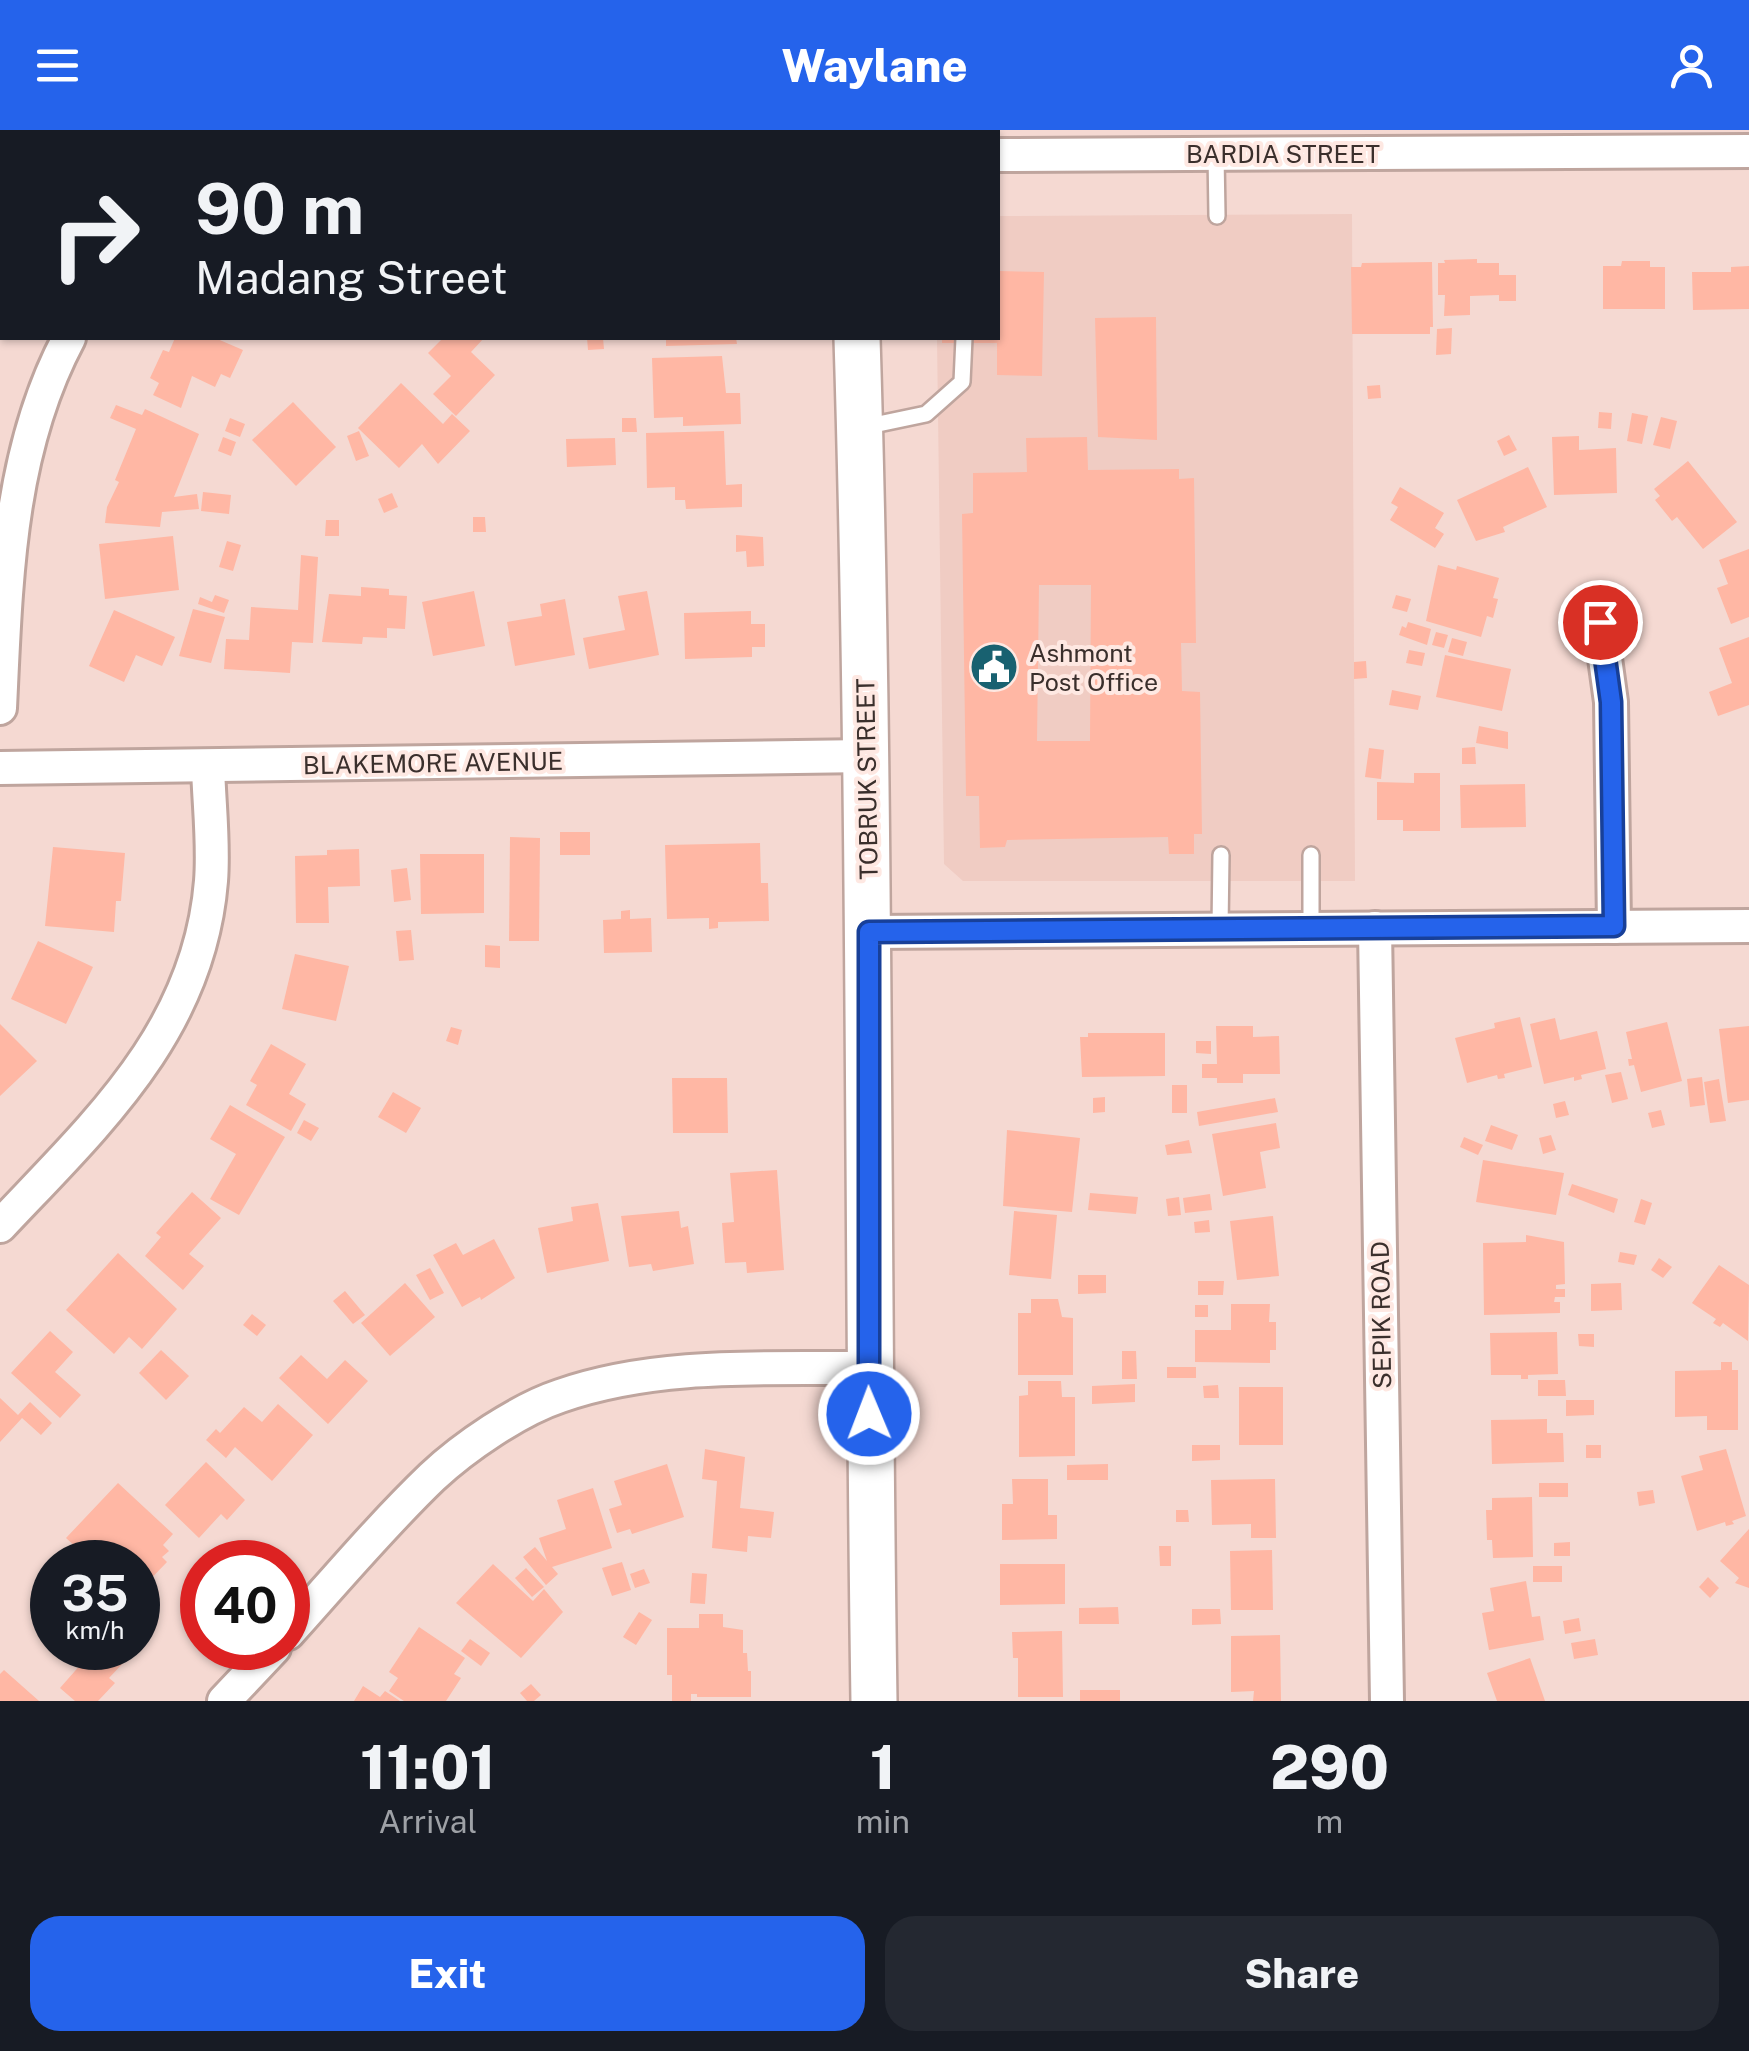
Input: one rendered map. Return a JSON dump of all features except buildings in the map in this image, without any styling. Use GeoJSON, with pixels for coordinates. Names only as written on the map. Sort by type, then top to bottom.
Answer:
{"type":"FeatureCollection","features":[{"type":"Feature","properties":{"kind":"street","name":"BARDIA STREET"},"geometry":{"type":"LineString","coordinates":[[1000,155],[1216,154],[1672,141],[1749,151]]}},
{"type":"Feature","properties":{"kind":"street"},"geometry":{"type":"LineString","coordinates":[[0,708],[8,550],[22,459],[56,361],[68,340]]}},
{"type":"Feature","properties":{"kind":"street","name":"TOBRUK STREET"},"geometry":{"type":"LineString","coordinates":[[857,340],[869,932],[868,1368],[874,1701]]}},
{"type":"Feature","properties":{"kind":"street"},"geometry":{"type":"LineString","coordinates":[[1600,622],[1611,702],[1614,926]]}},
{"type":"Feature","properties":{"kind":"street","name":"BLAKEMORE AVENUE"},"geometry":{"type":"LineString","coordinates":[[0,768],[866,756]]}},
{"type":"Feature","properties":{"kind":"street"},"geometry":{"type":"LineString","coordinates":[[0,1226],[113,1106],[150,1058],[183,996],[201,942],[211,880],[208,766]]}},
{"type":"Feature","properties":{"kind":"street"},"geometry":{"type":"LineString","coordinates":[[869,932],[1749,926]]}},
{"type":"Feature","properties":{"kind":"street","name":"SEPIK ROAD"},"geometry":{"type":"LineString","coordinates":[[1376,928],[1387,1701]]}},
{"type":"Feature","properties":{"kind":"street"},"geometry":{"type":"LineString","coordinates":[[310,1609],[434,1475],[496,1429],[558,1396],[633,1379],[712,1370],[868,1368]]}},
{"type":"Feature","properties":{"kind":"street"},"geometry":{"type":"LineString","coordinates":[[224,1701],[253,1670]]}},
{"type":"Feature","properties":{"kind":"lane"},"geometry":{"type":"LineString","coordinates":[[1216,154],[1217,216]]}},
{"type":"Feature","properties":{"kind":"lane"},"geometry":{"type":"LineString","coordinates":[[860,428],[926,414],[962,382],[964,340]]}},
{"type":"Feature","properties":{"kind":"lane"},"geometry":{"type":"LineString","coordinates":[[1311,854],[1311,929]]}},
{"type":"Feature","properties":{"kind":"lane"},"geometry":{"type":"LineString","coordinates":[[1220,930],[1221,855]]}},
{"type":"Feature","properties":{"kind":"shaded area"},"geometry":{"type":"Polygon","coordinates":[[[1352,214],[1355,881],[963,881],[944,864],[937,340],[1000,340],[1000,216],[1352,214]]]}},
{"type":"Feature","properties":{"kind":"place","name":"Ashmont Post Office"},"geometry":{"type":"Point","coordinates":[994,667]}},
{"type":"Feature","properties":{"kind":"route"},"geometry":{"type":"LineString","coordinates":[[869,1414],[869,932],[1614,926],[1611,702],[1600,622]]}}]}
